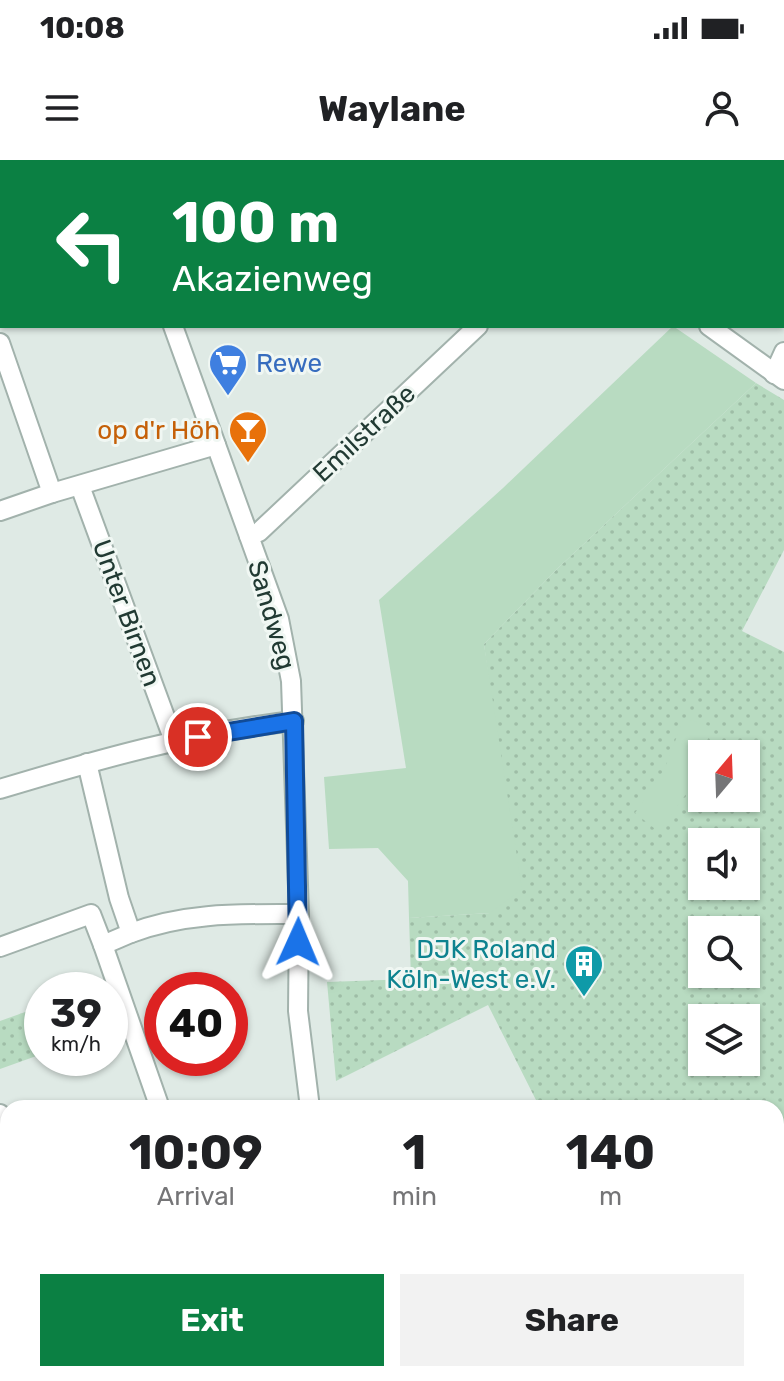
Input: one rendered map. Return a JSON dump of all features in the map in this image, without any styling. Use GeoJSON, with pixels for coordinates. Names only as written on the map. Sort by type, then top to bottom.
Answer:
{"type":"FeatureCollection","features":[{"type":"Feature","properties":{"kind":"street","name":"Sandweg"},"geometry":{"type":"LineString","coordinates":[[174,328],[279,619],[291,681],[299,914],[298,1011],[309,1100]]}},
{"type":"Feature","properties":{"kind":"street","name":"Emilstraße"},"geometry":{"type":"LineString","coordinates":[[249,536],[259,532],[476,328]]}},
{"type":"Feature","properties":{"kind":"street"},"geometry":{"type":"LineString","coordinates":[[712,328],[779,377],[784,352]]}},
{"type":"Feature","properties":{"kind":"street"},"geometry":{"type":"LineString","coordinates":[[0,343],[52,493]]}},
{"type":"Feature","properties":{"kind":"street"},"geometry":{"type":"LineString","coordinates":[[0,511],[216,445]]}},
{"type":"Feature","properties":{"kind":"street","name":"Unter Birnen"},"geometry":{"type":"LineString","coordinates":[[80,486],[174,741]]}},
{"type":"Feature","properties":{"kind":"street"},"geometry":{"type":"LineString","coordinates":[[0,789],[174,741],[294,721]]}},
{"type":"Feature","properties":{"kind":"street"},"geometry":{"type":"LineString","coordinates":[[87,763],[119,898],[131,933]]}},
{"type":"Feature","properties":{"kind":"street"},"geometry":{"type":"LineString","coordinates":[[0,947],[91,914],[157,1100]]}},
{"type":"Feature","properties":{"kind":"street"},"geometry":{"type":"LineString","coordinates":[[103,945],[176,919],[218,914],[299,914]]}},
{"type":"Feature","properties":{"kind":"green space"},"geometry":{"type":"Polygon","coordinates":[[[671,328],[676,328],[756,383],[558,568],[484,644],[522,889],[490,913],[409,918],[408,881],[378,848],[329,849],[324,777],[406,768],[379,600],[503,488],[671,328]]]}},
{"type":"Feature","properties":{"kind":"green space"},"geometry":{"type":"Polygon","coordinates":[[[756,383],[784,400],[784,550],[742,631],[784,652],[784,1100],[536,1100],[488,1005],[336,1081],[327,982],[411,979],[409,918],[490,913],[492,705],[484,644],[558,568],[756,383]]]}},
{"type":"Feature","properties":{"kind":"green space"},"geometry":{"type":"Polygon","coordinates":[[[684,718],[712,727],[707,740],[688,740],[688,791],[659,832],[635,813],[664,770],[684,718]]]}},
{"type":"Feature","properties":{"kind":"green space"},"geometry":{"type":"Polygon","coordinates":[[[24,1012],[24,1060],[0,1069],[0,1021],[24,1012]]]}},
{"type":"Feature","properties":{"kind":"place","name":"Rewe"},"geometry":{"type":"Point","coordinates":[228,397]}},
{"type":"Feature","properties":{"kind":"place","name":"op d'r Höh"},"geometry":{"type":"Point","coordinates":[248,464]}},
{"type":"Feature","properties":{"kind":"place","name":"DJK Roland Köln-West e.V."},"geometry":{"type":"Point","coordinates":[584,998]}},
{"type":"Feature","properties":{"kind":"route"},"geometry":{"type":"LineString","coordinates":[[198,737],[294,721],[298,942]]}}]}
